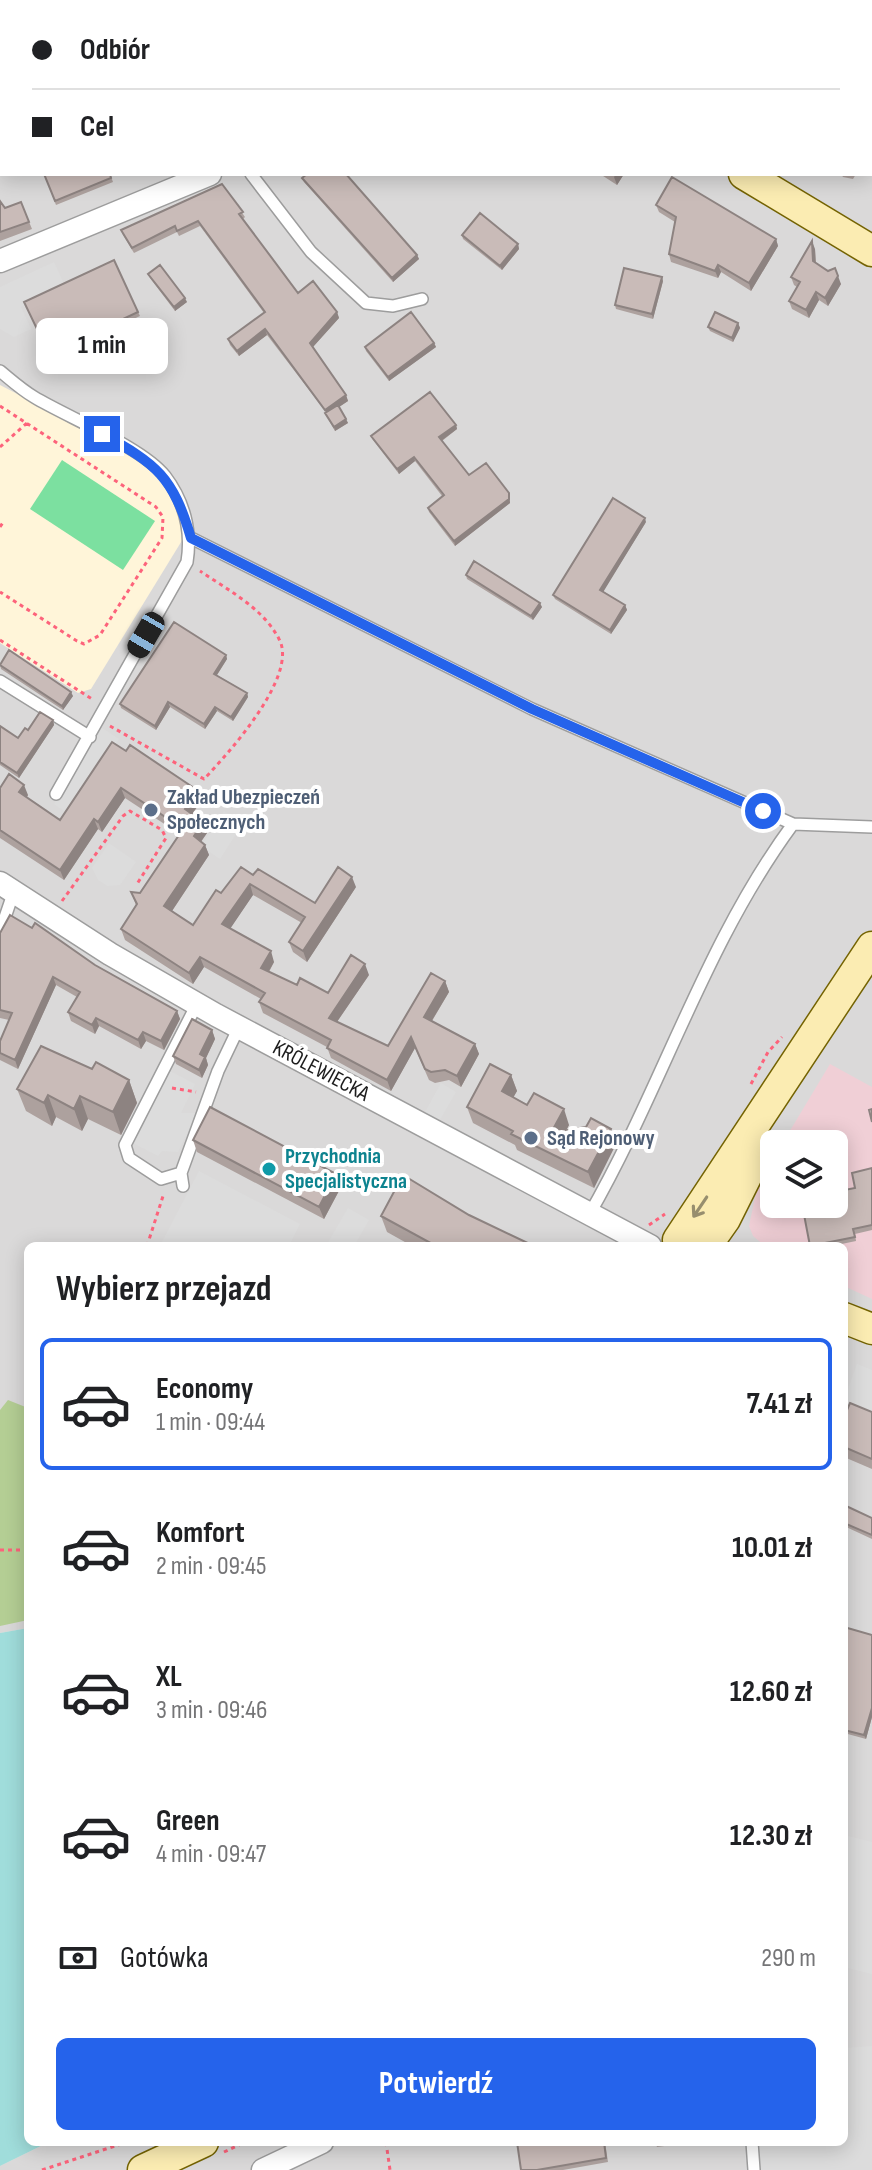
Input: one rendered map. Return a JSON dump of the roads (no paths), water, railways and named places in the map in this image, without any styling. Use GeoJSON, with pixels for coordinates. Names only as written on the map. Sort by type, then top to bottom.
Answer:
{"type":"FeatureCollection","features":[{"type":"Feature","properties":{"kind":"street"},"geometry":{"type":"LineString","coordinates":[[0,261],[205,176]]}},
{"type":"Feature","properties":{"kind":"street"},"geometry":{"type":"LineString","coordinates":[[747,176],[872,251]]}},
{"type":"Feature","properties":{"kind":"street","name":"KRÓLEWIECKA"},"geometry":{"type":"LineString","coordinates":[[7,887],[110,954],[239,1027],[589,1215],[662,1242]]}},
{"type":"Feature","properties":{"kind":"street"},"geometry":{"type":"LineString","coordinates":[[672,1242],[838,1003],[872,947]]}},
{"type":"Feature","properties":{"kind":"street"},"geometry":{"type":"LineString","coordinates":[[684,1242],[730,1232],[838,1003]]}},
{"type":"Feature","properties":{"kind":"street"},"geometry":{"type":"LineString","coordinates":[[848,1320],[872,1329]]}},
{"type":"Feature","properties":{"kind":"street"},"geometry":{"type":"LineString","coordinates":[[143,2170],[194,2146]]}},
{"type":"Feature","properties":{"kind":"street"},"geometry":{"type":"LineString","coordinates":[[263,2170],[314,2146]]}},
{"type":"Feature","properties":{"kind":"lane"},"geometry":{"type":"LineString","coordinates":[[253,176],[311,252],[366,303],[393,306],[422,299]]}},
{"type":"Feature","properties":{"kind":"lane"},"geometry":{"type":"LineString","coordinates":[[0,371],[30,395],[126,447],[163,474],[180,501],[191,538],[187,562],[56,794]]}},
{"type":"Feature","properties":{"kind":"lane"},"geometry":{"type":"LineString","coordinates":[[191,538],[532,709],[793,824],[872,827]]}},
{"type":"Feature","properties":{"kind":"lane"},"geometry":{"type":"LineString","coordinates":[[0,681],[90,737]]}},
{"type":"Feature","properties":{"kind":"lane"},"geometry":{"type":"LineString","coordinates":[[589,1215],[644,1110],[660,1066],[715,957],[769,856],[793,824]]}},
{"type":"Feature","properties":{"kind":"lane"},"geometry":{"type":"LineString","coordinates":[[0,932],[7,887]]}},
{"type":"Feature","properties":{"kind":"lane"},"geometry":{"type":"LineString","coordinates":[[181,1173],[161,1179],[125,1152],[125,1145],[197,1004]]}},
{"type":"Feature","properties":{"kind":"lane"},"geometry":{"type":"LineString","coordinates":[[183,1186],[181,1173],[218,1071],[239,1027]]}},
{"type":"Feature","properties":{"kind":"lane"},"geometry":{"type":"LineString","coordinates":[[752,2146],[754,2170]]}},
{"type":"Feature","properties":{"kind":"water"},"geometry":{"type":"Polygon","coordinates":[[[24,1629],[24,2146],[41,2146],[0,2166],[0,1633],[24,1629]]]}},
{"type":"Feature","properties":{"kind":"place","name":"Zakład Ubezpieczeń Społecznych"},"geometry":{"type":"Point","coordinates":[151,810]}},
{"type":"Feature","properties":{"kind":"place","name":"Sąd Rejonowy"},"geometry":{"type":"Point","coordinates":[531,1138]}},
{"type":"Feature","properties":{"kind":"place","name":"Przychodnia Specjalistyczna"},"geometry":{"type":"Point","coordinates":[269,1169]}}]}
